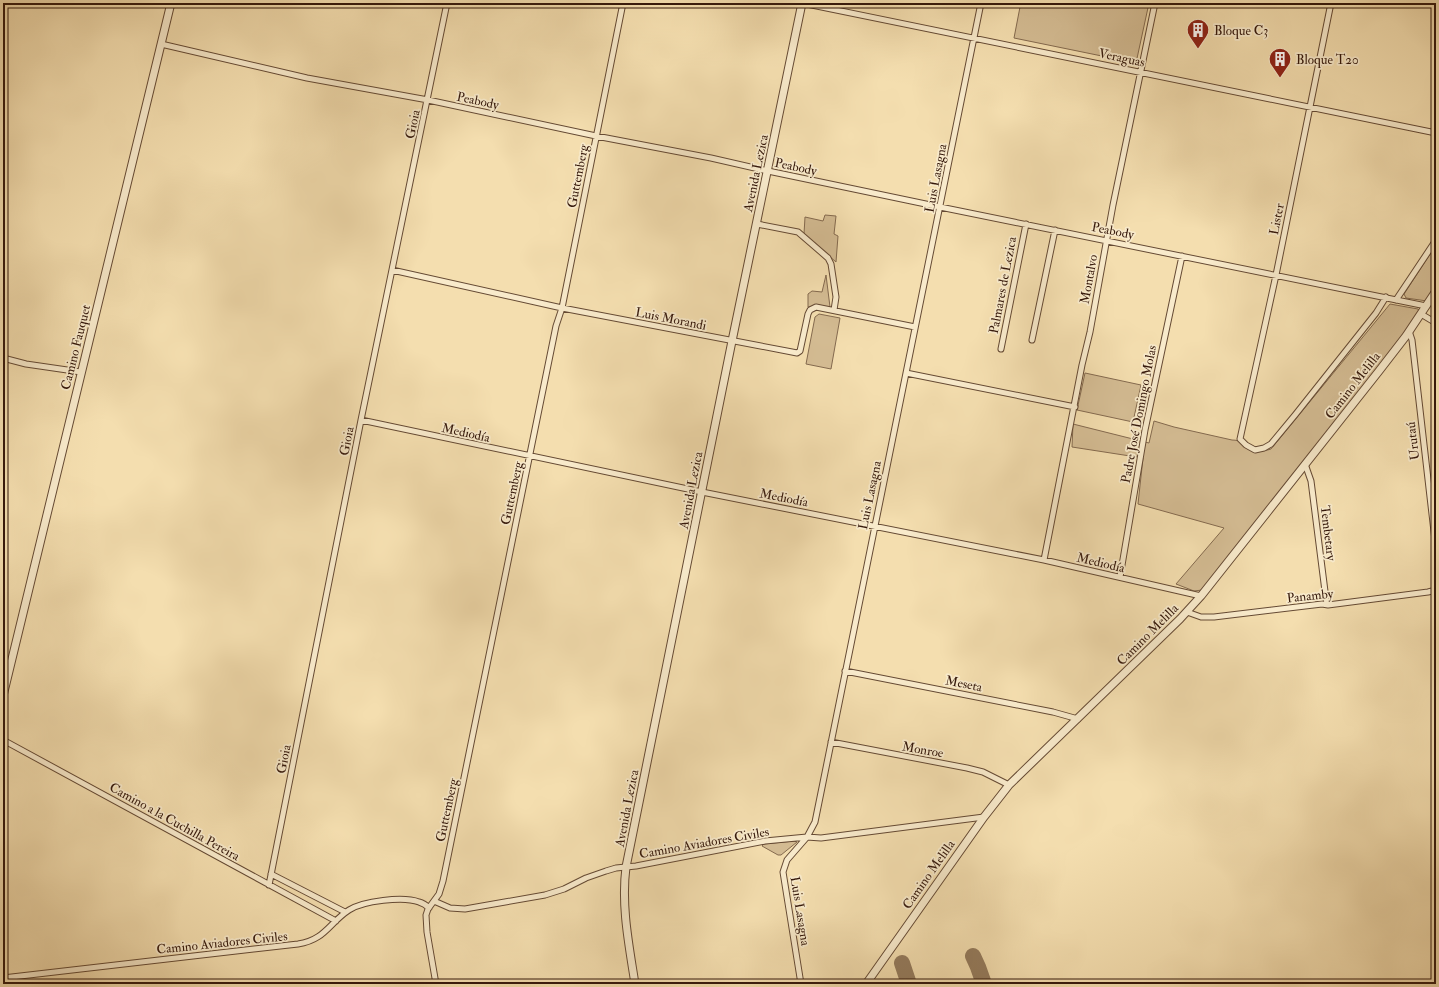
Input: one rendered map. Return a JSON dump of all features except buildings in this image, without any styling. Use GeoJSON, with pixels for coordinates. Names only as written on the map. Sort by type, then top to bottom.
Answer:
{"type":"FeatureCollection","features":[{"type":"Feature","properties":{"kind":"street","name":"Camino Fauquet"},"geometry":{"type":"LineString","coordinates":[[3,696],[6,671],[171,3]]}},
{"type":"Feature","properties":{"kind":"street","name":"Gioia"},"geometry":{"type":"LineString","coordinates":[[269,885],[361,420],[447,3]]}},
{"type":"Feature","properties":{"kind":"street","name":"Guttemberg"},"geometry":{"type":"LineString","coordinates":[[436,984],[426,915],[439,894],[443,880],[556,326],[562,308],[623,3]]}},
{"type":"Feature","properties":{"kind":"street","name":"Veraguas"},"geometry":{"type":"LineString","coordinates":[[802,3],[1436,133]]}},
{"type":"Feature","properties":{"kind":"street","name":"Avenida Lezica"},"geometry":{"type":"LineString","coordinates":[[635,984],[624,910],[626,867],[802,3]]}},
{"type":"Feature","properties":{"kind":"street","name":"Luis Lasagna"},"geometry":{"type":"LineString","coordinates":[[801,984],[784,872],[787,860],[807,837],[815,822],[981,3]]}},
{"type":"Feature","properties":{"kind":"street","name":"Montalvo"},"geometry":{"type":"LineString","coordinates":[[1044,560],[1140,72],[1155,3]]}},
{"type":"Feature","properties":{"kind":"street","name":"Lister"},"geometry":{"type":"LineString","coordinates":[[1255,450],[1246,445],[1240,439],[1276,275],[1331,3]]}},
{"type":"Feature","properties":{"kind":"street","name":"Peabody"},"geometry":{"type":"LineString","coordinates":[[161,44],[307,78],[428,100],[596,136],[711,158],[940,207],[1426,306]]}},
{"type":"Feature","properties":{"kind":"street"},"geometry":{"type":"LineString","coordinates":[[757,224],[799,233],[828,258],[831,264],[836,297],[834,310]]}},
{"type":"Feature","properties":{"kind":"street","name":"Palmares de Lezica"},"geometry":{"type":"LineString","coordinates":[[1001,349],[1026,224]]}},
{"type":"Feature","properties":{"kind":"street"},"geometry":{"type":"LineString","coordinates":[[1032,340],[1055,230]]}},
{"type":"Feature","properties":{"kind":"street"},"geometry":{"type":"LineString","coordinates":[[1396,300],[1436,240]]}},
{"type":"Feature","properties":{"kind":"street","name":"Padre José Domingo Molas"},"geometry":{"type":"LineString","coordinates":[[1120,577],[1145,430],[1182,256]]}},
{"type":"Feature","properties":{"kind":"street","name":"Luis Morandi"},"geometry":{"type":"LineString","coordinates":[[392,270],[562,308],[797,353],[800,350],[810,310],[816,307],[915,327]]}},
{"type":"Feature","properties":{"kind":"street","name":"Camino Melilla"},"geometry":{"type":"LineString","coordinates":[[866,984],[984,816],[1009,785],[1187,612],[1201,596],[1410,331],[1436,291]]}},
{"type":"Feature","properties":{"kind":"street","name":"Camino Melilla"},"geometry":{"type":"LineString","coordinates":[[1255,450],[1264,448],[1274,440],[1376,313],[1386,297]]}},
{"type":"Feature","properties":{"kind":"street"},"geometry":{"type":"LineString","coordinates":[[1421,314],[1436,324]]}},
{"type":"Feature","properties":{"kind":"street","name":"Urutaú"},"geometry":{"type":"LineString","coordinates":[[1410,331],[1436,549]]}},
{"type":"Feature","properties":{"kind":"street"},"geometry":{"type":"LineString","coordinates":[[3,358],[26,364],[81,372]]}},
{"type":"Feature","properties":{"kind":"street"},"geometry":{"type":"LineString","coordinates":[[906,372],[1075,407]]}},
{"type":"Feature","properties":{"kind":"street","name":"Mediodía"},"geometry":{"type":"LineString","coordinates":[[361,420],[530,457],[1044,560],[1201,596]]}},
{"type":"Feature","properties":{"kind":"street","name":"Tembetary"},"geometry":{"type":"LineString","coordinates":[[1305,464],[1311,481],[1326,600],[1328,605]]}},
{"type":"Feature","properties":{"kind":"street","name":"Panamby"},"geometry":{"type":"LineString","coordinates":[[1187,612],[1201,617],[1214,617],[1322,604],[1328,605],[1436,590]]}},
{"type":"Feature","properties":{"kind":"street","name":"Meseta"},"geometry":{"type":"LineString","coordinates":[[845,671],[1053,712],[1078,719]]}},
{"type":"Feature","properties":{"kind":"street","name":"Camino a la Cuchilla Pereira"},"geometry":{"type":"LineString","coordinates":[[3,740],[336,921]]}},
{"type":"Feature","properties":{"kind":"street","name":"Monroe"},"geometry":{"type":"LineString","coordinates":[[831,742],[967,768],[983,772],[1009,785]]}},
{"type":"Feature","properties":{"kind":"street","name":"Camino Aviadores Civiles"},"geometry":{"type":"LineString","coordinates":[[434,901],[450,908],[465,909],[545,895],[564,889],[598,873],[616,868],[765,841],[807,837],[821,838],[984,816]]}},
{"type":"Feature","properties":{"kind":"street"},"geometry":{"type":"LineString","coordinates":[[271,874],[345,912]]}},
{"type":"Feature","properties":{"kind":"street","name":"Camino Aviadores Civiles"},"geometry":{"type":"LineString","coordinates":[[3,978],[304,944],[318,938],[345,912],[359,905],[394,900],[418,901],[430,908]]}},
{"type":"Feature","properties":{"kind":"shaded area"},"geometry":{"type":"Polygon","coordinates":[[[997,3],[1149,3],[1136,63],[1014,38],[1020,7],[997,3]]]}},
{"type":"Feature","properties":{"kind":"shaded area"},"geometry":{"type":"Polygon","coordinates":[[[825,215],[836,216],[834,234],[838,236],[836,262],[804,234],[805,217],[823,221],[825,215]]]}},
{"type":"Feature","properties":{"kind":"shaded area"},"geometry":{"type":"Polygon","coordinates":[[[1436,245],[1436,289],[1427,301],[1406,298],[1404,294],[1436,245]]]}},
{"type":"Feature","properties":{"kind":"shaded area"},"geometry":{"type":"Polygon","coordinates":[[[826,275],[830,307],[808,307],[808,294],[812,291],[822,292],[826,275]]]}},
{"type":"Feature","properties":{"kind":"shaded area"},"geometry":{"type":"Polygon","coordinates":[[[1390,304],[1418,309],[1419,311],[1394,350],[1202,590],[1194,591],[1176,584],[1224,528],[1138,504],[1143,458],[1072,447],[1073,424],[1149,443],[1154,421],[1242,442],[1259,451],[1271,449],[1390,304]]]}},
{"type":"Feature","properties":{"kind":"shaded area"},"geometry":{"type":"Polygon","coordinates":[[[819,314],[840,318],[831,369],[806,364],[815,317],[819,314]]]}},
{"type":"Feature","properties":{"kind":"shaded area"},"geometry":{"type":"Polygon","coordinates":[[[1085,373],[1141,385],[1133,422],[1077,410],[1085,373]]]}},
{"type":"Feature","properties":{"kind":"shaded area"},"geometry":{"type":"Polygon","coordinates":[[[797,842],[781,855],[778,855],[762,846],[764,844],[797,842]]]}},
{"type":"Feature","properties":{"kind":"taxiway"},"geometry":{"type":"LineString","coordinates":[[973,956],[984,984]]}},
{"type":"Feature","properties":{"kind":"taxiway"},"geometry":{"type":"LineString","coordinates":[[902,963],[909,984]]}},
{"type":"Feature","properties":{"kind":"place","name":"Bloque C3"},"geometry":{"type":"Point","coordinates":[1198,50]}},
{"type":"Feature","properties":{"kind":"place","name":"Bloque T20"},"geometry":{"type":"Point","coordinates":[1280,78]}}]}
